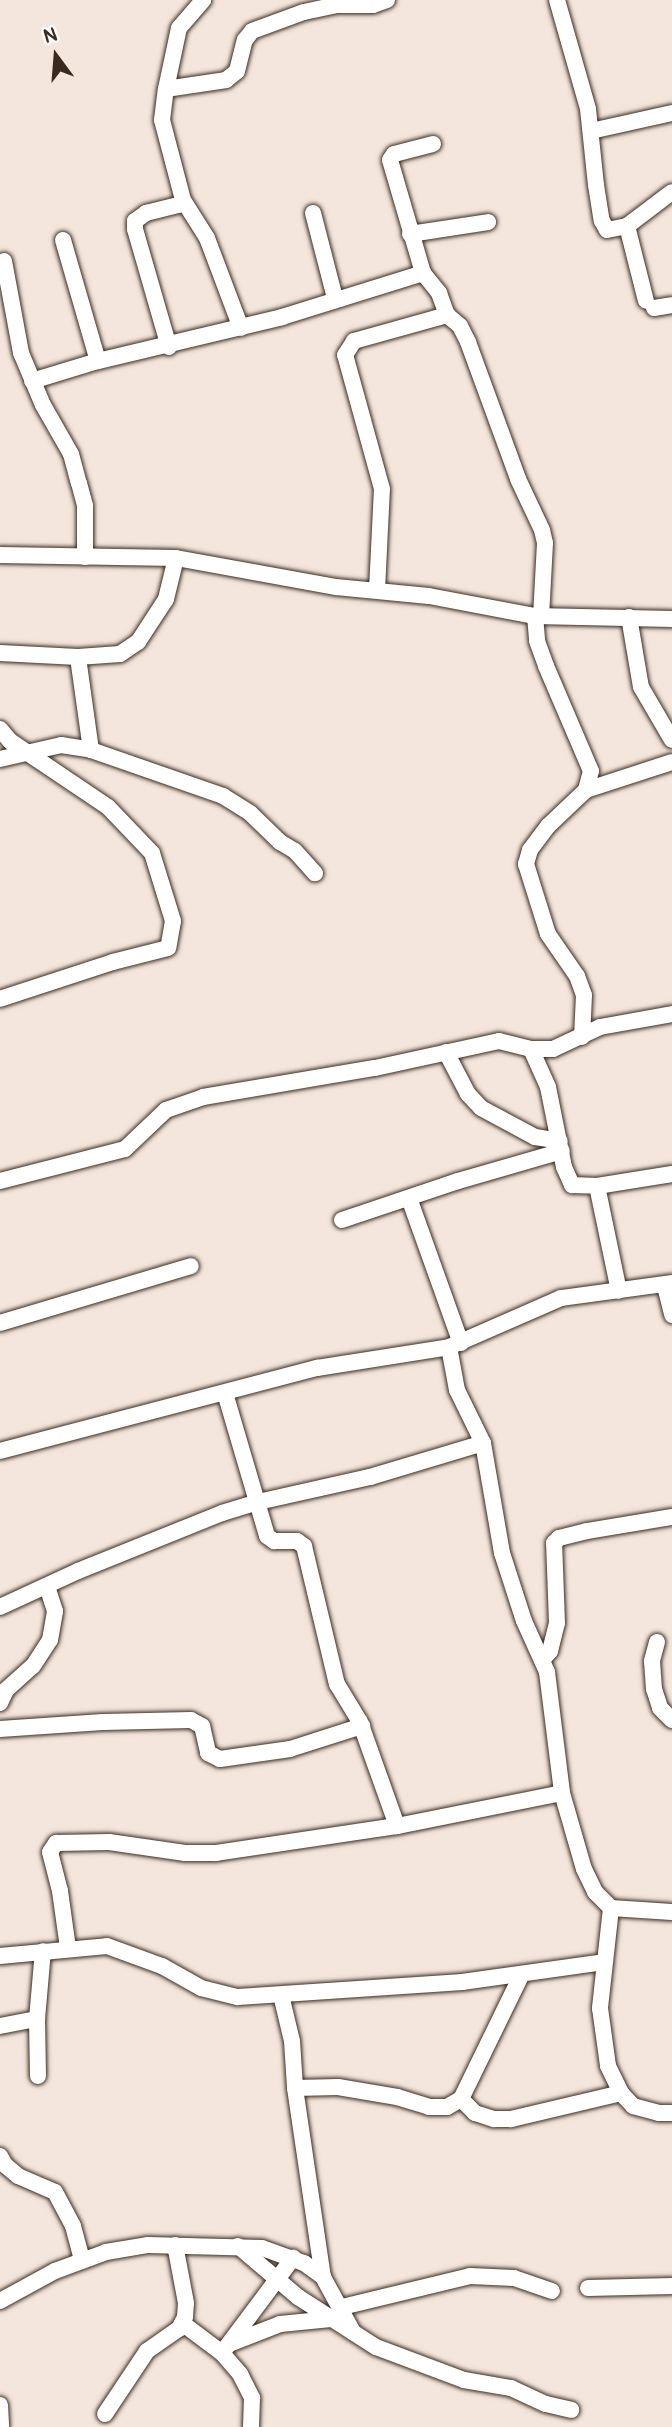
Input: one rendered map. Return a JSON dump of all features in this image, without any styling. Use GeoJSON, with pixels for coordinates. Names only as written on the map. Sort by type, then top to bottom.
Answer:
{"type":"FeatureCollection","features":[{"type":"Feature","properties":{"kind":"street"},"geometry":{"type":"LineString","coordinates":[[202,0],[179,28],[162,120],[183,200],[207,238],[241,328]]}},
{"type":"Feature","properties":{"kind":"street"},"geometry":{"type":"LineString","coordinates":[[166,89],[226,80],[237,71],[245,40],[252,31],[304,12],[337,5],[373,5],[387,0]]}},
{"type":"Feature","properties":{"kind":"street"},"geometry":{"type":"LineString","coordinates":[[557,0],[575,54],[591,131],[602,222],[607,230],[627,226],[672,192]]}},
{"type":"Feature","properties":{"kind":"street"},"geometry":{"type":"LineString","coordinates":[[591,131],[672,113]]}},
{"type":"Feature","properties":{"kind":"street"},"geometry":{"type":"LineString","coordinates":[[433,144],[390,156],[423,273],[439,293],[447,315],[460,326],[468,342],[518,479],[542,530],[545,543],[537,641],[588,761],[591,778],[586,790],[548,826],[530,850],[526,864],[548,934],[577,976],[584,995],[582,1037]]}},
{"type":"Feature","properties":{"kind":"street"},"geometry":{"type":"LineString","coordinates":[[169,346],[146,274],[135,220],[146,213],[178,205],[183,200]]}},
{"type":"Feature","properties":{"kind":"street"},"geometry":{"type":"LineString","coordinates":[[313,213],[335,298]]}},
{"type":"Feature","properties":{"kind":"street"},"geometry":{"type":"LineString","coordinates":[[410,234],[488,222]]}},
{"type":"Feature","properties":{"kind":"street"},"geometry":{"type":"LineString","coordinates":[[627,226],[650,304],[672,305]]}},
{"type":"Feature","properties":{"kind":"street"},"geometry":{"type":"LineString","coordinates":[[63,240],[98,361]]}},
{"type":"Feature","properties":{"kind":"street"},"geometry":{"type":"LineString","coordinates":[[4,261],[21,353],[32,380],[71,454],[85,506],[85,557]]}},
{"type":"Feature","properties":{"kind":"street"},"geometry":{"type":"LineString","coordinates":[[32,380],[98,361],[241,328],[423,273]]}},
{"type":"Feature","properties":{"kind":"street"},"geometry":{"type":"LineString","coordinates":[[377,590],[382,489],[345,355],[354,341],[447,315]]}},
{"type":"Feature","properties":{"kind":"street"},"geometry":{"type":"LineString","coordinates":[[0,555],[176,558],[313,583],[377,590],[538,617],[672,619]]}},
{"type":"Feature","properties":{"kind":"street"},"geometry":{"type":"LineString","coordinates":[[0,653],[78,657],[120,654],[138,642],[166,599],[176,558]]}},
{"type":"Feature","properties":{"kind":"street"},"geometry":{"type":"LineString","coordinates":[[629,617],[641,687],[672,740]]}},
{"type":"Feature","properties":{"kind":"street"},"geometry":{"type":"LineString","coordinates":[[78,657],[90,750]]}},
{"type":"Feature","properties":{"kind":"street"},"geometry":{"type":"LineString","coordinates":[[0,729],[28,753],[108,807],[152,853],[173,921],[168,948],[113,962],[0,999]]}},
{"type":"Feature","properties":{"kind":"street"},"geometry":{"type":"LineString","coordinates":[[0,759],[61,745],[90,750],[223,796],[250,813],[280,842],[295,851],[315,873]]}},
{"type":"Feature","properties":{"kind":"street"},"geometry":{"type":"LineString","coordinates":[[586,790],[672,762]]}},
{"type":"Feature","properties":{"kind":"street"},"geometry":{"type":"LineString","coordinates":[[0,1181],[125,1149],[140,1138],[156,1117],[191,1101],[499,1041],[531,1049],[553,1049],[611,1024],[672,1014]]}},
{"type":"Feature","properties":{"kind":"street"},"geometry":{"type":"LineString","coordinates":[[531,1049],[548,1087],[564,1167],[572,1185],[597,1186],[672,1174]]}},
{"type":"Feature","properties":{"kind":"street"},"geometry":{"type":"LineString","coordinates":[[446,1052],[468,1094],[481,1108],[535,1136],[561,1146]]}},
{"type":"Feature","properties":{"kind":"street"},"geometry":{"type":"LineString","coordinates":[[342,1220],[561,1146]]}},
{"type":"Feature","properties":{"kind":"street"},"geometry":{"type":"LineString","coordinates":[[597,1186],[619,1290]]}},
{"type":"Feature","properties":{"kind":"street"},"geometry":{"type":"LineString","coordinates":[[409,1198],[455,1345],[457,1390],[483,1443],[502,1553],[524,1621],[543,1659],[550,1687],[562,1793],[583,1869],[596,1892],[611,1908],[672,1912]]}},
{"type":"Feature","properties":{"kind":"street"},"geometry":{"type":"LineString","coordinates":[[0,1323],[191,1266]]}},
{"type":"Feature","properties":{"kind":"street"},"geometry":{"type":"LineString","coordinates":[[0,1451],[317,1368],[455,1345],[561,1298],[668,1284],[672,1315]]}},
{"type":"Feature","properties":{"kind":"street"},"geometry":{"type":"LineString","coordinates":[[225,1393],[269,1539],[282,1543],[302,1542],[304,1546],[332,1669],[362,1726],[397,1826]]}},
{"type":"Feature","properties":{"kind":"street"},"geometry":{"type":"LineString","coordinates":[[0,1607],[181,1528],[258,1502],[370,1477],[483,1443]]}},
{"type":"Feature","properties":{"kind":"street"},"geometry":{"type":"LineString","coordinates":[[543,1659],[550,1651],[557,1623],[554,1542],[587,1531],[672,1517]]}},
{"type":"Feature","properties":{"kind":"street"},"geometry":{"type":"LineString","coordinates":[[0,1703],[6,1690],[33,1666],[50,1640],[55,1611],[47,1586]]}},
{"type":"Feature","properties":{"kind":"street"},"geometry":{"type":"LineString","coordinates":[[657,1642],[652,1661],[654,1689],[660,1707],[672,1720]]}},
{"type":"Feature","properties":{"kind":"street"},"geometry":{"type":"LineString","coordinates":[[0,1730],[103,1721],[191,1720],[202,1726],[208,1753],[220,1759],[290,1749],[362,1726]]}},
{"type":"Feature","properties":{"kind":"street"},"geometry":{"type":"LineString","coordinates":[[68,1948],[60,1891],[50,1852],[56,1843],[99,1842],[185,1853],[216,1853],[432,1822],[562,1793]]}},
{"type":"Feature","properties":{"kind":"street"},"geometry":{"type":"LineString","coordinates":[[611,1908],[600,2008],[602,2042],[608,2066],[621,2093],[634,2106],[644,2110],[672,2113]]}},
{"type":"Feature","properties":{"kind":"street"},"geometry":{"type":"LineString","coordinates":[[0,1956],[68,1948],[107,1947],[124,1951],[220,1995],[281,1995],[521,1976],[604,1962]]}},
{"type":"Feature","properties":{"kind":"street"},"geometry":{"type":"LineString","coordinates":[[38,2076],[37,2019],[43,1951]]}},
{"type":"Feature","properties":{"kind":"street"},"geometry":{"type":"LineString","coordinates":[[295,2088],[349,2089],[429,2107],[447,2107],[461,2099],[521,1976]]}},
{"type":"Feature","properties":{"kind":"street"},"geometry":{"type":"LineString","coordinates":[[281,1995],[292,2041],[295,2088],[323,2277],[336,2313]]}},
{"type":"Feature","properties":{"kind":"street"},"geometry":{"type":"LineString","coordinates":[[0,2026],[37,2019]]}},
{"type":"Feature","properties":{"kind":"street"},"geometry":{"type":"LineString","coordinates":[[461,2099],[475,2113],[494,2119],[511,2119],[621,2093]]}},
{"type":"Feature","properties":{"kind":"street"},"geometry":{"type":"LineString","coordinates":[[2,2164],[18,2176],[55,2192],[73,2226],[82,2259]]}},
{"type":"Feature","properties":{"kind":"street"},"geometry":{"type":"LineString","coordinates":[[0,2301],[82,2259],[148,2245],[262,2248],[293,2258],[323,2277]]}},
{"type":"Feature","properties":{"kind":"street"},"geometry":{"type":"LineString","coordinates":[[104,2414],[147,2351],[169,2338],[182,2323],[186,2303],[175,2245]]}},
{"type":"Feature","properties":{"kind":"street"},"geometry":{"type":"LineString","coordinates":[[238,2246],[277,2282],[336,2313],[354,2332],[376,2347],[464,2380],[511,2388],[547,2404],[571,2410]]}},
{"type":"Feature","properties":{"kind":"street"},"geometry":{"type":"LineString","coordinates":[[225,2349],[293,2258]]}},
{"type":"Feature","properties":{"kind":"street"},"geometry":{"type":"LineString","coordinates":[[225,2349],[281,2325],[336,2313],[470,2276],[513,2278],[552,2291]]}},
{"type":"Feature","properties":{"kind":"street"},"geometry":{"type":"LineString","coordinates":[[588,2288],[672,2286]]}},
{"type":"Feature","properties":{"kind":"street"},"geometry":{"type":"LineString","coordinates":[[182,2323],[225,2349],[252,2398],[251,2427]]}},
{"type":"Feature","properties":{"kind":"street"},"geometry":{"type":"LineString","coordinates":[[0,2405],[1,2427]]}}]}
